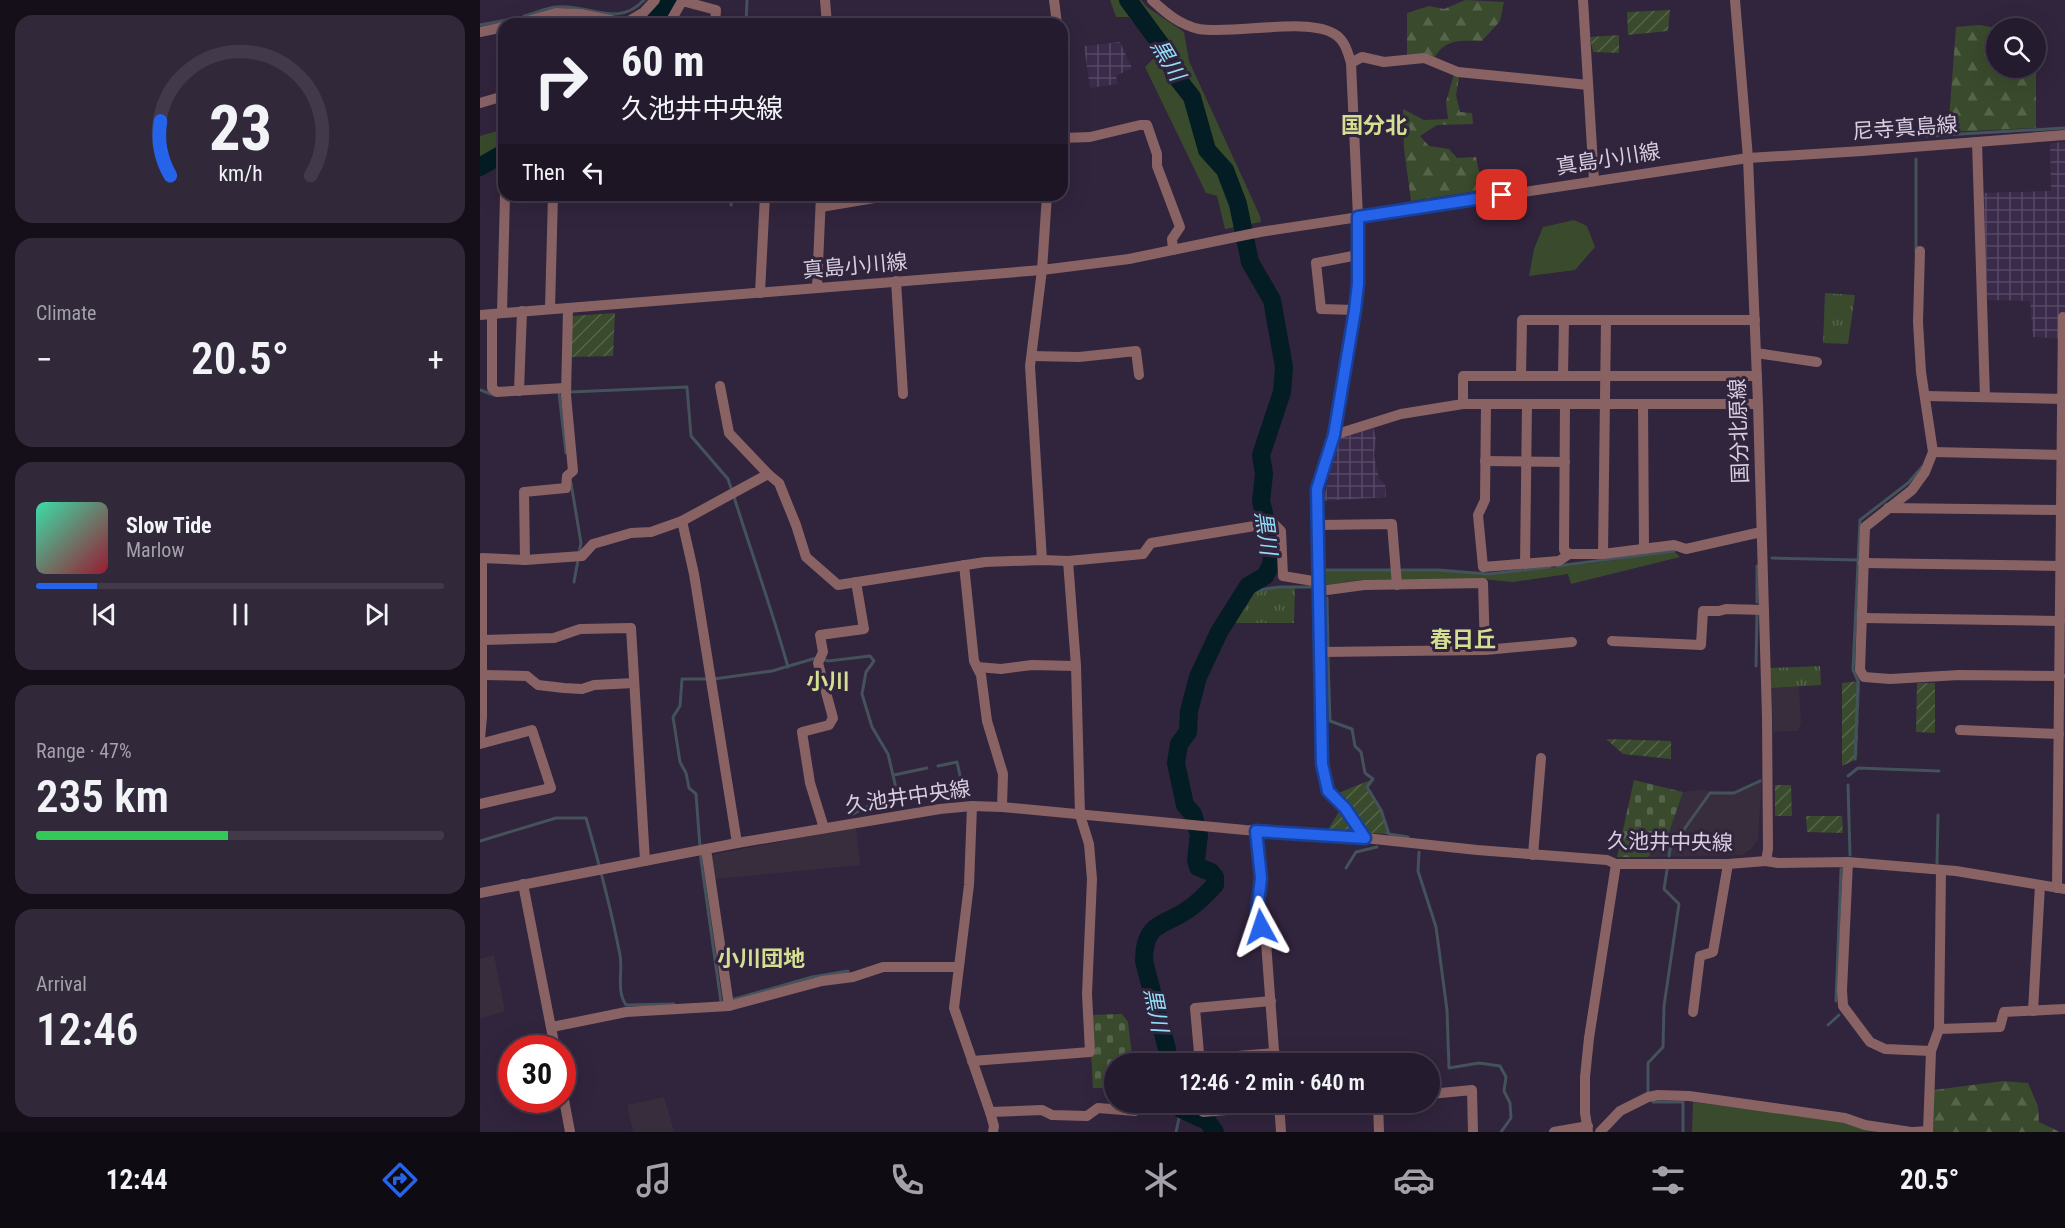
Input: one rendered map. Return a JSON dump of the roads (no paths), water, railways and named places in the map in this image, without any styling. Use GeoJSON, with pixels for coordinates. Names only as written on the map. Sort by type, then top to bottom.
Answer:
{"type":"FeatureCollection","features":[{"type":"Feature","properties":{"kind":"street"},"geometry":{"type":"LineString","coordinates":[[634,18],[644,12],[655,0]]}},
{"type":"Feature","properties":{"kind":"street"},"geometry":{"type":"LineString","coordinates":[[825,0],[826,18]]}},
{"type":"Feature","properties":{"kind":"street"},"geometry":{"type":"LineString","coordinates":[[1054,0],[1056,18]]}},
{"type":"Feature","properties":{"kind":"street"},"geometry":{"type":"LineString","coordinates":[[1152,0],[1172,18],[1196,28],[1220,31],[1323,28],[1338,35],[1348,50],[1351,63],[1358,255],[1355,310],[1334,435],[1317,489],[1322,764],[1328,791],[1345,808],[1365,838]]}},
{"type":"Feature","properties":{"kind":"street"},"geometry":{"type":"LineString","coordinates":[[1583,0],[1594,181]]}},
{"type":"Feature","properties":{"kind":"street","name":"国分北原線"},"geometry":{"type":"LineString","coordinates":[[1736,0],[1748,158],[1758,404],[1768,838],[1766,861]]}},
{"type":"Feature","properties":{"kind":"street"},"geometry":{"type":"LineString","coordinates":[[672,18],[682,1],[716,10],[715,18]]}},
{"type":"Feature","properties":{"kind":"street"},"geometry":{"type":"LineString","coordinates":[[538,18],[556,13],[600,18]]}},
{"type":"Feature","properties":{"kind":"street"},"geometry":{"type":"LineString","coordinates":[[480,32],[498,28]]}},
{"type":"Feature","properties":{"kind":"street"},"geometry":{"type":"LineString","coordinates":[[1351,63],[1362,57],[1384,62],[1424,58],[1458,72],[1588,85]]}},
{"type":"Feature","properties":{"kind":"street"},"geometry":{"type":"LineString","coordinates":[[480,103],[498,98]]}},
{"type":"Feature","properties":{"kind":"street"},"geometry":{"type":"LineString","coordinates":[[1068,138],[1090,137],[1147,125],[1157,154],[1157,166],[1180,227],[1172,239],[1173,250]]}},
{"type":"Feature","properties":{"kind":"street","name":"尼寺真島線"},"geometry":{"type":"LineString","coordinates":[[1748,158],[2065,135]]}},
{"type":"Feature","properties":{"kind":"street"},"geometry":{"type":"LineString","coordinates":[[1977,142],[1984,397]]}},
{"type":"Feature","properties":{"kind":"street","name":"真島小川線"},"geometry":{"type":"LineString","coordinates":[[480,315],[1104,263],[1260,232],[1748,158]]}},
{"type":"Feature","properties":{"kind":"street"},"geometry":{"type":"LineString","coordinates":[[505,201],[492,388],[497,392],[566,391]]}},
{"type":"Feature","properties":{"kind":"street"},"geometry":{"type":"LineString","coordinates":[[550,309],[553,201]]}},
{"type":"Feature","properties":{"kind":"street"},"geometry":{"type":"LineString","coordinates":[[760,293],[765,201]]}},
{"type":"Feature","properties":{"kind":"street"},"geometry":{"type":"LineString","coordinates":[[817,288],[821,201]]}},
{"type":"Feature","properties":{"kind":"street"},"geometry":{"type":"LineString","coordinates":[[821,207],[856,201]]}},
{"type":"Feature","properties":{"kind":"street"},"geometry":{"type":"LineString","coordinates":[[1042,560],[1030,366],[1047,201]]}},
{"type":"Feature","properties":{"kind":"street"},"geometry":{"type":"LineString","coordinates":[[1920,251],[1918,322],[1921,372],[1933,452],[1925,472],[1912,490],[1864,527],[1860,670],[1864,677],[1890,679],[1959,675],[2060,676]]}},
{"type":"Feature","properties":{"kind":"street"},"geometry":{"type":"LineString","coordinates":[[1355,310],[1322,309],[1316,263],[1358,255]]}},
{"type":"Feature","properties":{"kind":"street"},"geometry":{"type":"LineString","coordinates":[[896,281],[903,394]]}},
{"type":"Feature","properties":{"kind":"street"},"geometry":{"type":"LineString","coordinates":[[525,560],[524,492],[566,488],[570,473],[566,391],[568,308]]}},
{"type":"Feature","properties":{"kind":"street"},"geometry":{"type":"LineString","coordinates":[[519,391],[522,311]]}},
{"type":"Feature","properties":{"kind":"street"},"geometry":{"type":"LineString","coordinates":[[2061,888],[2063,317]]}},
{"type":"Feature","properties":{"kind":"street"},"geometry":{"type":"LineString","coordinates":[[1521,376],[1522,320],[1755,320]]}},
{"type":"Feature","properties":{"kind":"street"},"geometry":{"type":"LineString","coordinates":[[1563,376],[1564,320]]}},
{"type":"Feature","properties":{"kind":"street"},"geometry":{"type":"LineString","coordinates":[[1603,554],[1606,320]]}},
{"type":"Feature","properties":{"kind":"street"},"geometry":{"type":"LineString","coordinates":[[1032,356],[1079,357],[1136,351],[1139,375]]}},
{"type":"Feature","properties":{"kind":"street"},"geometry":{"type":"LineString","coordinates":[[1756,353],[1817,362]]}},
{"type":"Feature","properties":{"kind":"street"},"geometry":{"type":"LineString","coordinates":[[1463,405],[1463,376],[1757,376]]}},
{"type":"Feature","properties":{"kind":"street"},"geometry":{"type":"LineString","coordinates":[[720,386],[729,433],[779,483],[806,557],[838,585],[985,562],[1068,561],[1143,554],[1151,543],[1273,523],[1281,531],[1284,576],[1320,587],[1484,583],[1485,650]]}},
{"type":"Feature","properties":{"kind":"street"},"geometry":{"type":"LineString","coordinates":[[1926,396],[2063,399]]}},
{"type":"Feature","properties":{"kind":"street"},"geometry":{"type":"LineString","coordinates":[[1565,404],[1564,550],[1569,554]]}},
{"type":"Feature","properties":{"kind":"street"},"geometry":{"type":"LineString","coordinates":[[1643,404],[1644,549]]}},
{"type":"Feature","properties":{"kind":"street"},"geometry":{"type":"LineString","coordinates":[[1334,435],[1401,414],[1463,405],[1758,404]]}},
{"type":"Feature","properties":{"kind":"street"},"geometry":{"type":"LineString","coordinates":[[1486,405],[1485,500],[1478,516],[1483,567],[1559,561],[1569,554],[1603,554],[1674,545],[1686,549],[1761,532]]}},
{"type":"Feature","properties":{"kind":"street"},"geometry":{"type":"LineString","coordinates":[[1525,564],[1527,405]]}},
{"type":"Feature","properties":{"kind":"street"},"geometry":{"type":"LineString","coordinates":[[1933,452],[2062,455]]}},
{"type":"Feature","properties":{"kind":"street"},"geometry":{"type":"LineString","coordinates":[[1485,461],[1565,462]]}},
{"type":"Feature","properties":{"kind":"street"},"geometry":{"type":"LineString","coordinates":[[480,738],[483,675],[482,558],[525,560],[578,556],[593,544],[631,533],[651,532],[682,521],[768,474]]}},
{"type":"Feature","properties":{"kind":"street"},"geometry":{"type":"LineString","coordinates":[[1888,508],[2063,506]]}},
{"type":"Feature","properties":{"kind":"street"},"geometry":{"type":"LineString","coordinates":[[682,521],[694,574],[737,843]]}},
{"type":"Feature","properties":{"kind":"street"},"geometry":{"type":"LineString","coordinates":[[1318,525],[1392,524],[1397,585]]}},
{"type":"Feature","properties":{"kind":"street"},"geometry":{"type":"LineString","coordinates":[[972,1061],[1090,1052],[1087,994],[1092,879],[1089,844],[1080,815],[1076,666],[1068,561]]}},
{"type":"Feature","properties":{"kind":"street"},"geometry":{"type":"LineString","coordinates":[[1863,562],[2061,566]]}},
{"type":"Feature","properties":{"kind":"street"},"geometry":{"type":"LineString","coordinates":[[964,566],[974,662],[981,675],[987,721],[1003,774],[1002,807]]}},
{"type":"Feature","properties":{"kind":"street"},"geometry":{"type":"LineString","coordinates":[[824,828],[810,783],[802,732],[830,725],[833,718],[818,663],[823,652],[820,635],[864,629],[856,582]]}},
{"type":"Feature","properties":{"kind":"street"},"geometry":{"type":"LineString","coordinates":[[1612,642],[1701,645],[1703,611],[1764,610]]}},
{"type":"Feature","properties":{"kind":"street"},"geometry":{"type":"LineString","coordinates":[[1862,618],[2061,621]]}},
{"type":"Feature","properties":{"kind":"street"},"geometry":{"type":"LineString","coordinates":[[483,640],[554,638],[580,629],[631,628],[645,861]]}},
{"type":"Feature","properties":{"kind":"street"},"geometry":{"type":"LineString","coordinates":[[1321,652],[1485,650],[1572,642]]}},
{"type":"Feature","properties":{"kind":"street"},"geometry":{"type":"LineString","coordinates":[[977,667],[1001,669],[1032,665],[1076,666]]}},
{"type":"Feature","properties":{"kind":"street"},"geometry":{"type":"LineString","coordinates":[[483,675],[527,676],[538,685],[582,689],[594,685],[634,683]]}},
{"type":"Feature","properties":{"kind":"street"},"geometry":{"type":"LineString","coordinates":[[480,744],[532,730],[551,788],[480,804]]}},
{"type":"Feature","properties":{"kind":"street"},"geometry":{"type":"LineString","coordinates":[[1960,730],[2061,742]]}},
{"type":"Feature","properties":{"kind":"street"},"geometry":{"type":"LineString","coordinates":[[1533,855],[1541,758]]}},
{"type":"Feature","properties":{"kind":"street"},"geometry":{"type":"LineString","coordinates":[[972,806],[969,885],[954,1008],[990,1112],[994,1126],[993,1132]]}},
{"type":"Feature","properties":{"kind":"street","name":"久池井中央線"},"geometry":{"type":"LineString","coordinates":[[480,893],[737,843],[940,809],[972,806],[1256,831],[1365,838],[1606,860],[1616,864],[1848,862],[1941,870],[2061,888]]}},
{"type":"Feature","properties":{"kind":"street"},"geometry":{"type":"LineString","coordinates":[[1256,831],[1261,878],[1257,912],[1266,942],[1275,1053]]}},
{"type":"Feature","properties":{"kind":"street"},"geometry":{"type":"LineString","coordinates":[[703,850],[729,1002]]}},
{"type":"Feature","properties":{"kind":"street"},"geometry":{"type":"LineString","coordinates":[[1848,862],[1843,1006],[1869,1042],[1885,1049],[1932,1051]]}},
{"type":"Feature","properties":{"kind":"street"},"geometry":{"type":"LineString","coordinates":[[1554,1132],[1588,1129],[1585,1113],[1585,1077],[1589,1038],[1616,864]]}},
{"type":"Feature","properties":{"kind":"street"},"geometry":{"type":"LineString","coordinates":[[1693,1012],[1700,956],[1713,952],[1728,864]]}},
{"type":"Feature","properties":{"kind":"street"},"geometry":{"type":"LineString","coordinates":[[1600,1132],[1620,1111],[1648,1097],[1658,1095],[1689,1096],[1845,1118],[1865,1125],[1912,1132],[1928,1131],[1932,1051],[1939,1029],[1941,870]]}},
{"type":"Feature","properties":{"kind":"street"},"geometry":{"type":"LineString","coordinates":[[523,884],[553,1035]]}},
{"type":"Feature","properties":{"kind":"street"},"geometry":{"type":"LineString","coordinates":[[2033,1011],[2040,885]]}},
{"type":"Feature","properties":{"kind":"street"},"geometry":{"type":"LineString","coordinates":[[552,1027],[626,1012],[729,1002],[853,976],[883,966],[958,967]]}},
{"type":"Feature","properties":{"kind":"street"},"geometry":{"type":"LineString","coordinates":[[1199,1053],[1195,1008],[1271,1001]]}},
{"type":"Feature","properties":{"kind":"street"},"geometry":{"type":"LineString","coordinates":[[1939,1029],[2000,1027],[2004,1012],[2065,1009]]}},
{"type":"Feature","properties":{"kind":"street"},"geometry":{"type":"LineString","coordinates":[[1440,1093],[1472,1090],[1473,1132]]}},
{"type":"Feature","properties":{"kind":"street"},"geometry":{"type":"LineString","coordinates":[[990,1112],[1042,1110],[1052,1115],[1086,1116],[1098,1108],[1104,1109]]}},
{"type":"Feature","properties":{"kind":"street"},"geometry":{"type":"LineString","coordinates":[[566,1113],[570,1132]]}},
{"type":"Feature","properties":{"kind":"street"},"geometry":{"type":"LineString","coordinates":[[1280,1113],[1281,1132]]}},
{"type":"Feature","properties":{"kind":"street"},"geometry":{"type":"LineString","coordinates":[[1378,1113],[1379,1132]]}},
{"type":"Feature","properties":{"kind":"waterway"},"geometry":{"type":"LineString","coordinates":[[524,16],[556,7],[580,8],[613,14],[624,13],[644,0]]}},
{"type":"Feature","properties":{"kind":"waterway"},"geometry":{"type":"LineString","coordinates":[[657,18],[669,0]]}},
{"type":"Feature","properties":{"kind":"waterway"},"geometry":{"type":"LineString","coordinates":[[746,18],[747,0]]}},
{"type":"Feature","properties":{"kind":"waterway","name":"黒川"},"geometry":{"type":"LineString","coordinates":[[1128,0],[1167,53],[1174,74],[1192,97],[1207,150],[1225,170],[1238,204],[1250,262],[1272,300],[1284,367],[1282,392],[1261,455],[1264,474],[1261,501],[1273,550],[1271,565],[1265,576],[1248,586],[1219,632],[1198,677],[1189,711],[1188,732],[1179,744],[1176,763],[1185,805],[1193,814],[1199,835],[1196,860],[1198,867],[1211,872],[1215,877],[1215,885],[1193,906],[1152,931],[1145,948],[1144,961],[1167,1053]]}},
{"type":"Feature","properties":{"kind":"waterway"},"geometry":{"type":"LineString","coordinates":[[480,25],[498,22]]}},
{"type":"Feature","properties":{"kind":"waterway"},"geometry":{"type":"LineString","coordinates":[[1926,136],[2065,128]]}},
{"type":"Feature","properties":{"kind":"waterway"},"geometry":{"type":"LineString","coordinates":[[480,167],[498,156]]}},
{"type":"Feature","properties":{"kind":"waterway"},"geometry":{"type":"LineString","coordinates":[[1916,159],[1916,252]]}},
{"type":"Feature","properties":{"kind":"waterway"},"geometry":{"type":"LineString","coordinates":[[731,201],[731,205]]}},
{"type":"Feature","properties":{"kind":"waterway"},"geometry":{"type":"LineString","coordinates":[[570,392],[687,387],[691,436],[728,479],[732,491]]}},
{"type":"Feature","properties":{"kind":"waterway"},"geometry":{"type":"LineString","coordinates":[[480,390],[494,395]]}},
{"type":"Feature","properties":{"kind":"waterway"},"geometry":{"type":"LineString","coordinates":[[559,393],[566,453]]}},
{"type":"Feature","properties":{"kind":"waterway"},"geometry":{"type":"LineString","coordinates":[[1855,759],[1858,681],[1853,670],[1860,520],[1908,483],[1922,467]]}},
{"type":"Feature","properties":{"kind":"waterway"},"geometry":{"type":"LineString","coordinates":[[571,483],[581,543],[579,553]]}},
{"type":"Feature","properties":{"kind":"waterway"},"geometry":{"type":"LineString","coordinates":[[734,497],[788,667]]}},
{"type":"Feature","properties":{"kind":"waterway"},"geometry":{"type":"LineString","coordinates":[[1557,566],[1674,551]]}},
{"type":"Feature","properties":{"kind":"waterway"},"geometry":{"type":"LineString","coordinates":[[1772,558],[1858,560]]}},
{"type":"Feature","properties":{"kind":"waterway"},"geometry":{"type":"LineString","coordinates":[[574,582],[578,560]]}},
{"type":"Feature","properties":{"kind":"waterway"},"geometry":{"type":"LineString","coordinates":[[1757,566],[1757,602]]}},
{"type":"Feature","properties":{"kind":"waterway"},"geometry":{"type":"LineString","coordinates":[[1326,570],[1438,570],[1489,574],[1550,567]]}},
{"type":"Feature","properties":{"kind":"waterway"},"geometry":{"type":"LineString","coordinates":[[1248,586],[1253,591],[1279,587],[1311,587]]}},
{"type":"Feature","properties":{"kind":"waterway"},"geometry":{"type":"LineString","coordinates":[[1327,598],[1328,649]]}},
{"type":"Feature","properties":{"kind":"waterway"},"geometry":{"type":"LineString","coordinates":[[1756,666],[1757,614]]}},
{"type":"Feature","properties":{"kind":"waterway"},"geometry":{"type":"LineString","coordinates":[[822,659],[828,661],[870,656],[874,661],[866,672],[862,694],[872,727],[888,754],[896,788],[880,800],[853,814]]}},
{"type":"Feature","properties":{"kind":"waterway"},"geometry":{"type":"LineString","coordinates":[[1328,656],[1330,721],[1352,729],[1355,746],[1361,752],[1365,773],[1373,779],[1367,787],[1381,810],[1389,834],[1408,837]]}},
{"type":"Feature","properties":{"kind":"waterway"},"geometry":{"type":"LineString","coordinates":[[714,679],[772,671],[816,658]]}},
{"type":"Feature","properties":{"kind":"waterway"},"geometry":{"type":"LineString","coordinates":[[708,679],[682,679],[680,706],[673,717],[680,762],[686,773],[689,788],[696,794],[701,860],[721,1002]]}},
{"type":"Feature","properties":{"kind":"waterway"},"geometry":{"type":"LineString","coordinates":[[938,766],[957,762],[965,798]]}},
{"type":"Feature","properties":{"kind":"waterway"},"geometry":{"type":"LineString","coordinates":[[894,775],[927,768]]}},
{"type":"Feature","properties":{"kind":"waterway"},"geometry":{"type":"LineString","coordinates":[[1848,776],[1858,768],[1939,771]]}},
{"type":"Feature","properties":{"kind":"waterway"},"geometry":{"type":"LineString","coordinates":[[1669,856],[1670,849],[1710,793],[1734,793],[1760,781]]}},
{"type":"Feature","properties":{"kind":"waterway"},"geometry":{"type":"LineString","coordinates":[[1848,785],[1850,855]]}},
{"type":"Feature","properties":{"kind":"waterway"},"geometry":{"type":"LineString","coordinates":[[1937,863],[1938,815]]}},
{"type":"Feature","properties":{"kind":"waterway"},"geometry":{"type":"LineString","coordinates":[[480,841],[556,818],[586,818],[605,886],[621,961],[620,987],[623,999],[626,1005],[674,1004]]}},
{"type":"Feature","properties":{"kind":"waterway"},"geometry":{"type":"LineString","coordinates":[[1346,868],[1356,852],[1377,847]]}},
{"type":"Feature","properties":{"kind":"waterway"},"geometry":{"type":"LineString","coordinates":[[1419,852],[1418,871],[1436,927],[1447,1010],[1449,1068],[1479,1063],[1500,1066],[1506,1077],[1504,1091],[1510,1103],[1511,1118],[1501,1132]]}},
{"type":"Feature","properties":{"kind":"waterway"},"geometry":{"type":"LineString","coordinates":[[1836,1001],[1841,869]]}},
{"type":"Feature","properties":{"kind":"waterway"},"geometry":{"type":"LineString","coordinates":[[1648,1092],[1648,1063],[1663,1047],[1664,1006],[1679,904],[1664,889],[1667,870]]}},
{"type":"Feature","properties":{"kind":"waterway"},"geometry":{"type":"LineString","coordinates":[[731,1000],[812,977],[848,971]]}},
{"type":"Feature","properties":{"kind":"waterway"},"geometry":{"type":"LineString","coordinates":[[1828,1025],[1839,1015]]}},
{"type":"Feature","properties":{"kind":"waterway"},"geometry":{"type":"LineString","coordinates":[[1653,1102],[1683,1102],[1683,1132]]}},
{"type":"Feature","properties":{"kind":"waterway"},"geometry":{"type":"LineString","coordinates":[[1176,1132],[1180,1113]]}},
{"type":"Feature","properties":{"kind":"waterway","name":"黒川"},"geometry":{"type":"LineString","coordinates":[[1190,1113],[1207,1121],[1215,1132]]}},
{"type":"Feature","properties":{"kind":"district","name":"国分北"},"geometry":{"type":"Point","coordinates":[1374,125]}},
{"type":"Feature","properties":{"kind":"district","name":"春日丘"},"geometry":{"type":"Point","coordinates":[1463,639]}},
{"type":"Feature","properties":{"kind":"district","name":"小川"},"geometry":{"type":"Point","coordinates":[828,681]}},
{"type":"Feature","properties":{"kind":"district","name":"小川団地"},"geometry":{"type":"Point","coordinates":[761,958]}}]}
